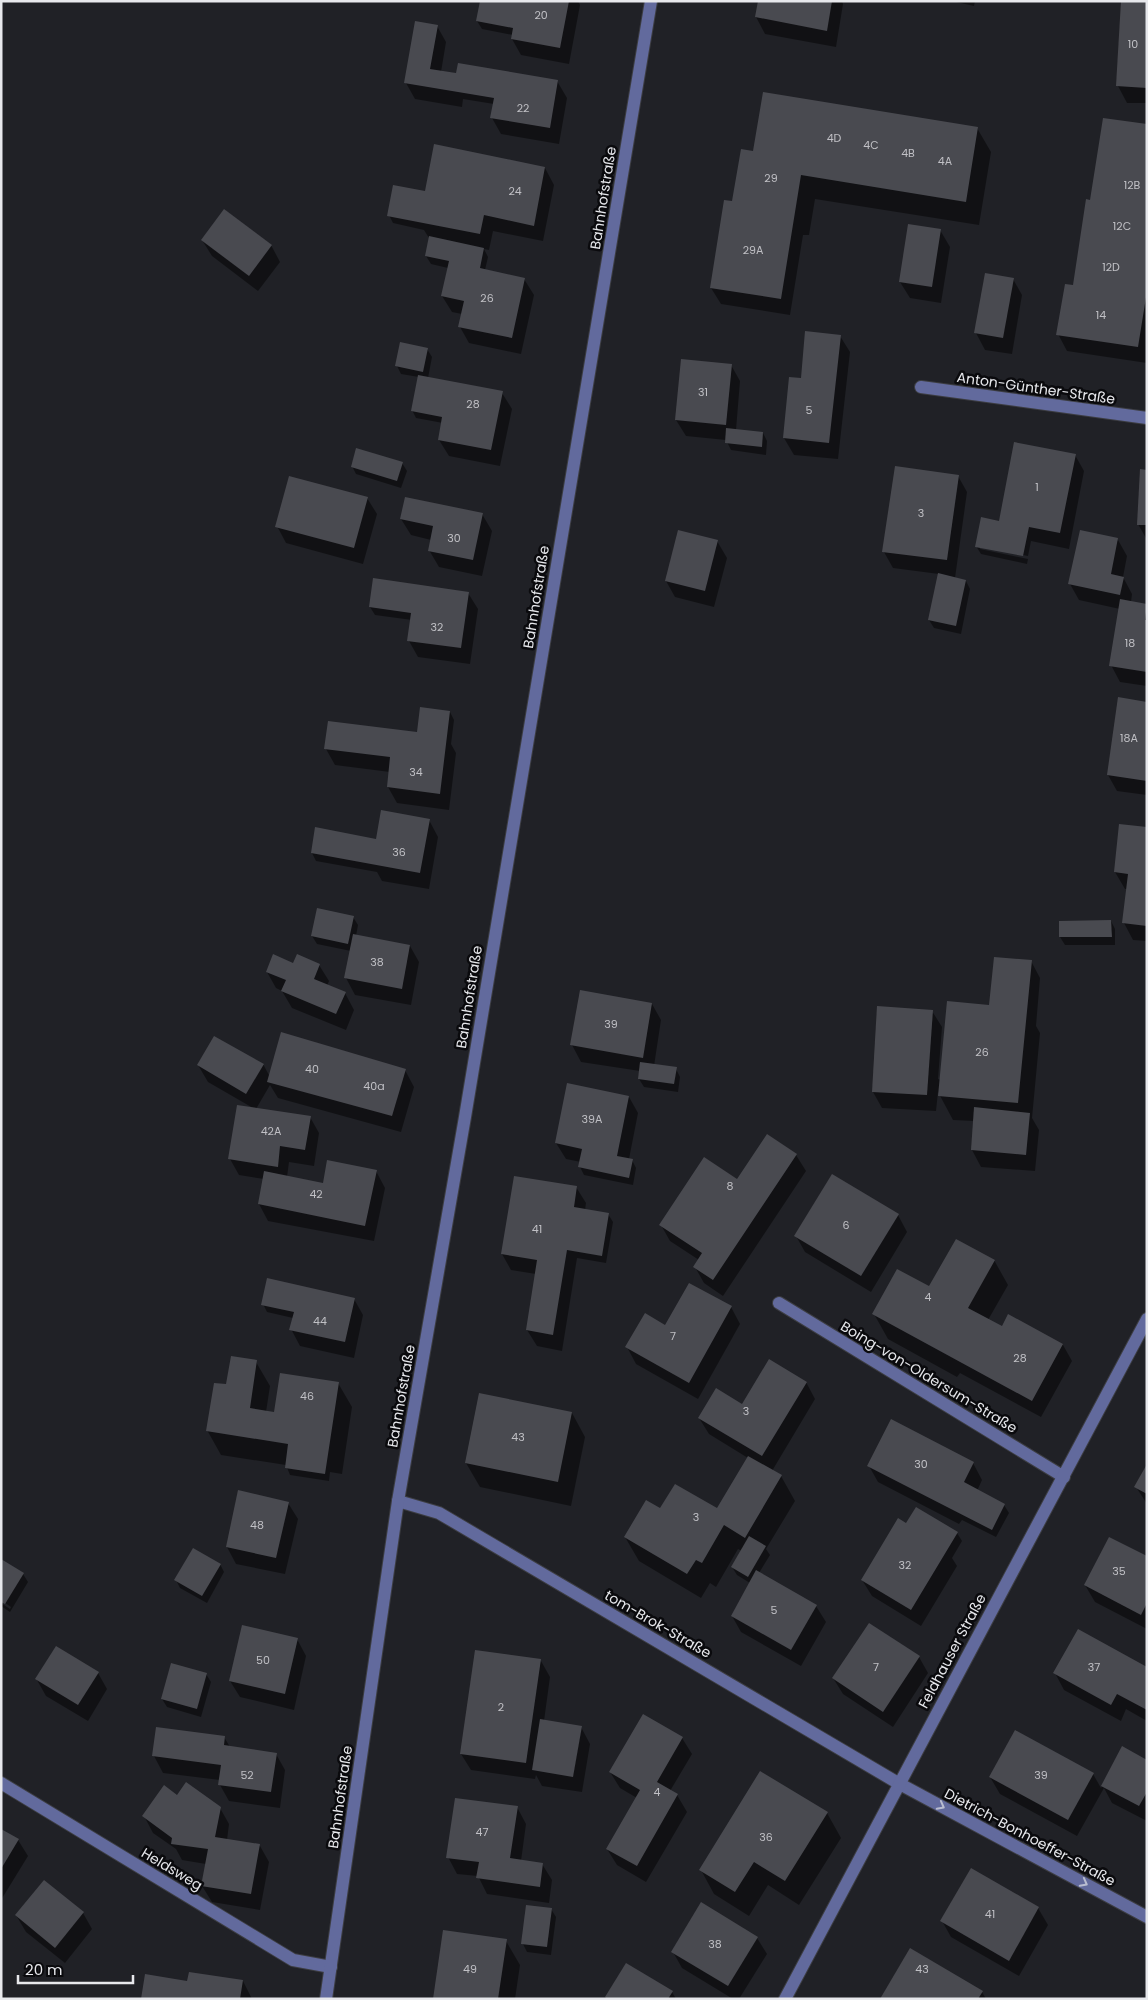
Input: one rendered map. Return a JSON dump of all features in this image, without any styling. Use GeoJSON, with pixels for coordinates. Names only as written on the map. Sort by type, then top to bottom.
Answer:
{"type":"FeatureCollection","features":[{"type":"Feature","properties":{"kind":"street","name":"Bahnhofstraße"},"geometry":{"type":"LineString","coordinates":[[326,1999],[398,1501],[465,1117],[651,1]]}},
{"type":"Feature","properties":{"kind":"street","name":"Anton-Günther-Straße"},"geometry":{"type":"LineString","coordinates":[[921,387],[1147,418]]}},
{"type":"Feature","properties":{"kind":"street","name":"Boing-von-Oldersum-Straße"},"geometry":{"type":"LineString","coordinates":[[779,1303],[1064,1477]]}},
{"type":"Feature","properties":{"kind":"street","name":"Feldhauser Straße"},"geometry":{"type":"LineString","coordinates":[[785,1999],[898,1783],[1064,1477],[1147,1319]]}},
{"type":"Feature","properties":{"kind":"street","name":"tom-Brok-Straße"},"geometry":{"type":"LineString","coordinates":[[398,1501],[439,1513],[898,1783]]}},
{"type":"Feature","properties":{"kind":"street","name":"Heldsweg"},"geometry":{"type":"LineString","coordinates":[[1,1783],[294,1960],[331,1967]]}},
{"type":"Feature","properties":{"kind":"street","name":"Dietrich-Bonhoeffer-Straße"},"geometry":{"type":"LineString","coordinates":[[898,1783],[1147,1917]]}},
{"type":"Feature","properties":{"kind":"building"},"geometry":{"type":"Polygon","coordinates":[[[480,1],[569,1],[560,48],[511,39],[513,28],[476,21],[480,1]]]}},
{"type":"Feature","properties":{"kind":"building"},"geometry":{"type":"Polygon","coordinates":[[[758,1],[832,1],[827,31],[755,17],[758,1]]]}},
{"type":"Feature","properties":{"kind":"building"},"geometry":{"type":"Polygon","coordinates":[[[1121,1],[1147,1],[1147,88],[1116,86],[1121,1]]]}},
{"type":"Feature","properties":{"kind":"building"},"geometry":{"type":"Polygon","coordinates":[[[415,21],[438,25],[430,69],[456,73],[458,63],[558,80],[550,128],[490,118],[494,98],[404,83],[415,21]]]}},
{"type":"Feature","properties":{"kind":"building"},"geometry":{"type":"Polygon","coordinates":[[[763,92],[978,127],[966,202],[801,175],[781,299],[710,288],[724,200],[732,201],[741,149],[753,151],[763,92]]]}},
{"type":"Feature","properties":{"kind":"building"},"geometry":{"type":"Polygon","coordinates":[[[1103,118],[1147,124],[1147,291],[1138,347],[1056,335],[1065,284],[1073,285],[1086,199],[1090,200],[1103,118]]]}},
{"type":"Feature","properties":{"kind":"building"},"geometry":{"type":"Polygon","coordinates":[[[434,144],[545,167],[534,226],[484,215],[480,234],[387,216],[393,185],[425,191],[434,144]]]}},
{"type":"Feature","properties":{"kind":"building"},"geometry":{"type":"Polygon","coordinates":[[[224,209],[272,245],[249,276],[201,240],[224,209]]]}},
{"type":"Feature","properties":{"kind":"building"},"geometry":{"type":"Polygon","coordinates":[[[908,224],[941,229],[932,287],[899,282],[908,224]]]}},
{"type":"Feature","properties":{"kind":"building"},"geometry":{"type":"Polygon","coordinates":[[[429,236],[484,248],[480,268],[525,278],[512,338],[458,327],[464,301],[441,296],[449,261],[425,256],[429,236]]]}},
{"type":"Feature","properties":{"kind":"building"},"geometry":{"type":"Polygon","coordinates":[[[985,273],[1014,278],[1003,338],[974,333],[985,273]]]}},
{"type":"Feature","properties":{"kind":"building"},"geometry":{"type":"Polygon","coordinates":[[[805,331],[841,335],[829,443],[783,438],[789,377],[801,378],[805,331]]]}},
{"type":"Feature","properties":{"kind":"building"},"geometry":{"type":"Polygon","coordinates":[[[400,342],[428,348],[423,372],[395,366],[400,342]]]}},
{"type":"Feature","properties":{"kind":"building"},"geometry":{"type":"Polygon","coordinates":[[[681,359],[732,364],[726,425],[675,420],[681,359]]]}},
{"type":"Feature","properties":{"kind":"building"},"geometry":{"type":"Polygon","coordinates":[[[418,375],[503,391],[491,450],[438,440],[442,417],[411,411],[418,375]]]}},
{"type":"Feature","properties":{"kind":"building"},"geometry":{"type":"Polygon","coordinates":[[[726,428],[763,432],[762,447],[725,443],[726,428]]]}},
{"type":"Feature","properties":{"kind":"building"},"geometry":{"type":"Polygon","coordinates":[[[1014,442],[1076,454],[1060,533],[1029,527],[1023,556],[975,547],[981,517],[999,521],[1014,442]]]}},
{"type":"Feature","properties":{"kind":"building"},"geometry":{"type":"Polygon","coordinates":[[[356,448],[403,462],[397,481],[351,467],[356,448]]]}},
{"type":"Feature","properties":{"kind":"building"},"geometry":{"type":"Polygon","coordinates":[[[895,466],[959,475],[947,560],[882,552],[895,466]]]}},
{"type":"Feature","properties":{"kind":"building"},"geometry":{"type":"Polygon","coordinates":[[[1140,469],[1147,470],[1147,525],[1137,525],[1140,469]]]}},
{"type":"Feature","properties":{"kind":"building"},"geometry":{"type":"Polygon","coordinates":[[[289,476],[368,497],[354,548],[275,527],[289,476]]]}},
{"type":"Feature","properties":{"kind":"building"},"geometry":{"type":"Polygon","coordinates":[[[405,497],[483,513],[473,560],[428,551],[433,526],[400,519],[405,497]]]}},
{"type":"Feature","properties":{"kind":"building"},"geometry":{"type":"Polygon","coordinates":[[[678,530],[718,540],[705,591],[665,581],[678,530]]]}},
{"type":"Feature","properties":{"kind":"building"},"geometry":{"type":"Polygon","coordinates":[[[1080,530],[1118,538],[1111,574],[1124,577],[1120,595],[1068,584],[1080,530]]]}},
{"type":"Feature","properties":{"kind":"building"},"geometry":{"type":"Polygon","coordinates":[[[938,573],[966,580],[956,626],[928,620],[938,573]]]}},
{"type":"Feature","properties":{"kind":"building"},"geometry":{"type":"Polygon","coordinates":[[[373,578],[469,592],[461,648],[407,641],[411,613],[369,607],[373,578]]]}},
{"type":"Feature","properties":{"kind":"building"},"geometry":{"type":"Polygon","coordinates":[[[1120,599],[1147,604],[1145,620],[1147,620],[1147,672],[1109,666],[1120,599]]]}},
{"type":"Feature","properties":{"kind":"building"},"geometry":{"type":"Polygon","coordinates":[[[1118,697],[1147,702],[1147,781],[1107,775],[1118,697]]]}},
{"type":"Feature","properties":{"kind":"building"},"geometry":{"type":"Polygon","coordinates":[[[420,707],[450,711],[440,794],[387,787],[390,757],[324,749],[328,721],[417,732],[420,707]]]}},
{"type":"Feature","properties":{"kind":"building"},"geometry":{"type":"Polygon","coordinates":[[[381,810],[430,819],[420,873],[311,853],[315,827],[376,839],[381,810]]]}},
{"type":"Feature","properties":{"kind":"building"},"geometry":{"type":"Polygon","coordinates":[[[1119,824],[1147,827],[1147,926],[1122,923],[1128,874],[1114,872],[1119,824]]]}},
{"type":"Feature","properties":{"kind":"building"},"geometry":{"type":"Polygon","coordinates":[[[317,908],[354,916],[348,944],[311,936],[317,908]]]}},
{"type":"Feature","properties":{"kind":"building"},"geometry":{"type":"Polygon","coordinates":[[[1111,920],[1112,937],[1059,937],[1059,921],[1111,920]]]}},
{"type":"Feature","properties":{"kind":"building"},"geometry":{"type":"Polygon","coordinates":[[[353,934],[410,945],[402,989],[344,978],[353,934]]]}},
{"type":"Feature","properties":{"kind":"building"},"geometry":{"type":"Polygon","coordinates":[[[273,954],[293,963],[297,954],[320,964],[314,979],[346,992],[336,1014],[281,991],[286,980],[266,972],[273,954]]]}},
{"type":"Feature","properties":{"kind":"building"},"geometry":{"type":"Polygon","coordinates":[[[994,957],[1032,960],[1018,1103],[938,1096],[947,1001],[989,1005],[994,957]]]}},
{"type":"Feature","properties":{"kind":"building"},"geometry":{"type":"Polygon","coordinates":[[[580,990],[652,1003],[643,1058],[570,1045],[580,990]]]}},
{"type":"Feature","properties":{"kind":"building"},"geometry":{"type":"Polygon","coordinates":[[[877,1006],[933,1010],[927,1095],[872,1092],[877,1006]]]}},
{"type":"Feature","properties":{"kind":"building"},"geometry":{"type":"Polygon","coordinates":[[[281,1032],[406,1069],[392,1116],[267,1082],[281,1032]]]}},
{"type":"Feature","properties":{"kind":"building"},"geometry":{"type":"Polygon","coordinates":[[[214,1036],[264,1064],[246,1094],[197,1065],[214,1036]]]}},
{"type":"Feature","properties":{"kind":"building"},"geometry":{"type":"Polygon","coordinates":[[[640,1062],[677,1067],[674,1084],[638,1079],[640,1062]]]}},
{"type":"Feature","properties":{"kind":"building"},"geometry":{"type":"Polygon","coordinates":[[[567,1083],[629,1096],[617,1156],[633,1159],[629,1178],[578,1167],[582,1149],[555,1143],[567,1083]]]}},
{"type":"Feature","properties":{"kind":"building"},"geometry":{"type":"Polygon","coordinates":[[[237,1105],[311,1116],[305,1150],[280,1146],[278,1167],[228,1159],[237,1105]]]}},
{"type":"Feature","properties":{"kind":"building"},"geometry":{"type":"Polygon","coordinates":[[[974,1107],[1030,1113],[1026,1155],[971,1150],[974,1107]]]}},
{"type":"Feature","properties":{"kind":"building"},"geometry":{"type":"Polygon","coordinates":[[[767,1134],[797,1154],[713,1280],[693,1267],[702,1253],[659,1225],[704,1157],[737,1179],[767,1134]]]}},
{"type":"Feature","properties":{"kind":"building"},"geometry":{"type":"Polygon","coordinates":[[[327,1160],[377,1170],[365,1226],[258,1204],[264,1171],[323,1183],[327,1160]]]}},
{"type":"Feature","properties":{"kind":"building"},"geometry":{"type":"Polygon","coordinates":[[[832,1174],[899,1214],[861,1276],[794,1236],[832,1174]]]}},
{"type":"Feature","properties":{"kind":"building"},"geometry":{"type":"Polygon","coordinates":[[[514,1176],[577,1186],[574,1207],[609,1213],[602,1256],[567,1250],[553,1335],[526,1330],[537,1260],[501,1254],[514,1176]]]}},
{"type":"Feature","properties":{"kind":"building"},"geometry":{"type":"Polygon","coordinates":[[[956,1239],[995,1260],[968,1308],[1002,1326],[1008,1314],[1063,1344],[1032,1401],[872,1314],[897,1269],[929,1286],[956,1239]]]}},
{"type":"Feature","properties":{"kind":"building"},"geometry":{"type":"Polygon","coordinates":[[[267,1278],[355,1298],[345,1342],[289,1330],[294,1312],[261,1305],[267,1278]]]}},
{"type":"Feature","properties":{"kind":"building"},"geometry":{"type":"Polygon","coordinates":[[[689,1283],[732,1306],[689,1383],[625,1347],[645,1313],[665,1325],[689,1283]]]}},
{"type":"Feature","properties":{"kind":"building"},"geometry":{"type":"Polygon","coordinates":[[[231,1356],[257,1360],[250,1408],[274,1412],[280,1373],[339,1382],[325,1474],[285,1468],[288,1444],[206,1431],[214,1383],[226,1384],[231,1356]]]}},
{"type":"Feature","properties":{"kind":"building"},"geometry":{"type":"Polygon","coordinates":[[[769,1359],[807,1382],[762,1456],[698,1418],[716,1388],[742,1404],[769,1359]]]}},
{"type":"Feature","properties":{"kind":"building"},"geometry":{"type":"Polygon","coordinates":[[[479,1393],[572,1412],[558,1482],[465,1463],[479,1393]]]}},
{"type":"Feature","properties":{"kind":"building"},"geometry":{"type":"Polygon","coordinates":[[[891,1419],[974,1462],[964,1482],[1005,1504],[992,1530],[867,1466],[891,1419]]]}},
{"type":"Feature","properties":{"kind":"building"},"geometry":{"type":"Polygon","coordinates":[[[748,1456],[782,1475],[745,1538],[724,1525],[702,1563],[696,1560],[687,1574],[624,1537],[646,1500],[660,1508],[675,1484],[717,1508],[748,1456]]]}},
{"type":"Feature","properties":{"kind":"building"},"geometry":{"type":"Polygon","coordinates":[[[1147,1464],[1147,1494],[1134,1487],[1147,1464]]]}},
{"type":"Feature","properties":{"kind":"building"},"geometry":{"type":"Polygon","coordinates":[[[238,1490],[289,1502],[276,1558],[226,1547],[238,1490]]]}},
{"type":"Feature","properties":{"kind":"building"},"geometry":{"type":"Polygon","coordinates":[[[916,1507],[958,1532],[911,1610],[861,1580],[898,1518],[906,1523],[916,1507]]]}},
{"type":"Feature","properties":{"kind":"building"},"geometry":{"type":"Polygon","coordinates":[[[749,1536],[766,1546],[748,1577],[731,1567],[749,1536]]]}},
{"type":"Feature","properties":{"kind":"building"},"geometry":{"type":"Polygon","coordinates":[[[1109,1537],[1147,1556],[1147,1603],[1141,1615],[1084,1585],[1109,1537]]]}},
{"type":"Feature","properties":{"kind":"building"},"geometry":{"type":"Polygon","coordinates":[[[193,1548],[221,1564],[202,1596],[174,1580],[193,1548]]]}},
{"type":"Feature","properties":{"kind":"building"},"geometry":{"type":"Polygon","coordinates":[[[1,1559],[24,1573],[5,1604],[1,1602],[1,1559]]]}},
{"type":"Feature","properties":{"kind":"building"},"geometry":{"type":"Polygon","coordinates":[[[756,1570],[817,1605],[791,1650],[731,1616],[756,1570]]]}},
{"type":"Feature","properties":{"kind":"building"},"geometry":{"type":"Polygon","coordinates":[[[869,1623],[920,1656],[883,1712],[832,1678],[869,1623]]]}},
{"type":"Feature","properties":{"kind":"building"},"geometry":{"type":"Polygon","coordinates":[[[242,1625],[298,1638],[285,1694],[229,1681],[242,1625]]]}},
{"type":"Feature","properties":{"kind":"building"},"geometry":{"type":"Polygon","coordinates":[[[1078,1629],[1147,1667],[1147,1710],[1117,1694],[1111,1705],[1053,1673],[1078,1629]]]}},
{"type":"Feature","properties":{"kind":"building"},"geometry":{"type":"Polygon","coordinates":[[[56,1646],[99,1672],[78,1705],[35,1679],[56,1646]]]}},
{"type":"Feature","properties":{"kind":"building"},"geometry":{"type":"Polygon","coordinates":[[[475,1650],[541,1659],[526,1763],[460,1754],[475,1650]]]}},
{"type":"Feature","properties":{"kind":"building"},"geometry":{"type":"Polygon","coordinates":[[[171,1663],[207,1673],[197,1709],[161,1699],[171,1663]]]}},
{"type":"Feature","properties":{"kind":"building"},"geometry":{"type":"Polygon","coordinates":[[[643,1714],[683,1737],[657,1782],[678,1794],[637,1866],[606,1849],[640,1790],[609,1772],[643,1714]]]}},
{"type":"Feature","properties":{"kind":"building"},"geometry":{"type":"Polygon","coordinates":[[[540,1719],[582,1726],[573,1777],[532,1770],[540,1719]]]}},
{"type":"Feature","properties":{"kind":"building"},"geometry":{"type":"Polygon","coordinates":[[[156,1727],[225,1736],[224,1745],[277,1753],[271,1792],[218,1785],[221,1765],[152,1756],[156,1727]]]}},
{"type":"Feature","properties":{"kind":"building"},"geometry":{"type":"Polygon","coordinates":[[[1015,1730],[1094,1773],[1068,1820],[989,1777],[1015,1730]]]}},
{"type":"Feature","properties":{"kind":"building"},"geometry":{"type":"Polygon","coordinates":[[[1122,1746],[1147,1760],[1147,1792],[1139,1806],[1101,1786],[1122,1746]]]}},
{"type":"Feature","properties":{"kind":"building"},"geometry":{"type":"Polygon","coordinates":[[[760,1771],[828,1812],[785,1881],[754,1862],[735,1892],[699,1870],[760,1771]]]}},
{"type":"Feature","properties":{"kind":"building"},"geometry":{"type":"Polygon","coordinates":[[[186,1782],[221,1807],[215,1837],[260,1844],[251,1894],[201,1886],[208,1849],[171,1844],[172,1838],[142,1816],[164,1785],[177,1795],[186,1782]]]}},
{"type":"Feature","properties":{"kind":"building"},"geometry":{"type":"Polygon","coordinates":[[[455,1798],[518,1806],[510,1858],[543,1863],[540,1887],[476,1878],[479,1862],[446,1858],[455,1798]]]}},
{"type":"Feature","properties":{"kind":"building"},"geometry":{"type":"Polygon","coordinates":[[[1,1829],[19,1839],[1,1869],[1,1829]]]}},
{"type":"Feature","properties":{"kind":"building"},"geometry":{"type":"Polygon","coordinates":[[[971,1868],[1039,1907],[1009,1961],[940,1921],[971,1868]]]}},
{"type":"Feature","properties":{"kind":"building"},"geometry":{"type":"Polygon","coordinates":[[[44,1880],[84,1912],[55,1948],[15,1915],[44,1880]]]}},
{"type":"Feature","properties":{"kind":"building"},"geometry":{"type":"Polygon","coordinates":[[[701,1902],[758,1937],[728,1986],[671,1952],[701,1902]]]}},
{"type":"Feature","properties":{"kind":"building"},"geometry":{"type":"Polygon","coordinates":[[[526,1905],[552,1908],[547,1947],[521,1944],[526,1905]]]}},
{"type":"Feature","properties":{"kind":"building"},"geometry":{"type":"Polygon","coordinates":[[[443,1930],[507,1939],[498,1999],[433,1999],[443,1930]]]}},
{"type":"Feature","properties":{"kind":"building"},"geometry":{"type":"Polygon","coordinates":[[[910,1948],[983,1991],[978,1999],[880,1999],[910,1948]]]}},
{"type":"Feature","properties":{"kind":"building"},"geometry":{"type":"Polygon","coordinates":[[[626,1963],[673,1991],[668,1999],[607,1999],[605,1997],[626,1963]]]}},
{"type":"Feature","properties":{"kind":"building"},"geometry":{"type":"Polygon","coordinates":[[[189,1972],[243,1980],[240,1999],[141,1999],[145,1974],[187,1981],[189,1972]]]}}]}
